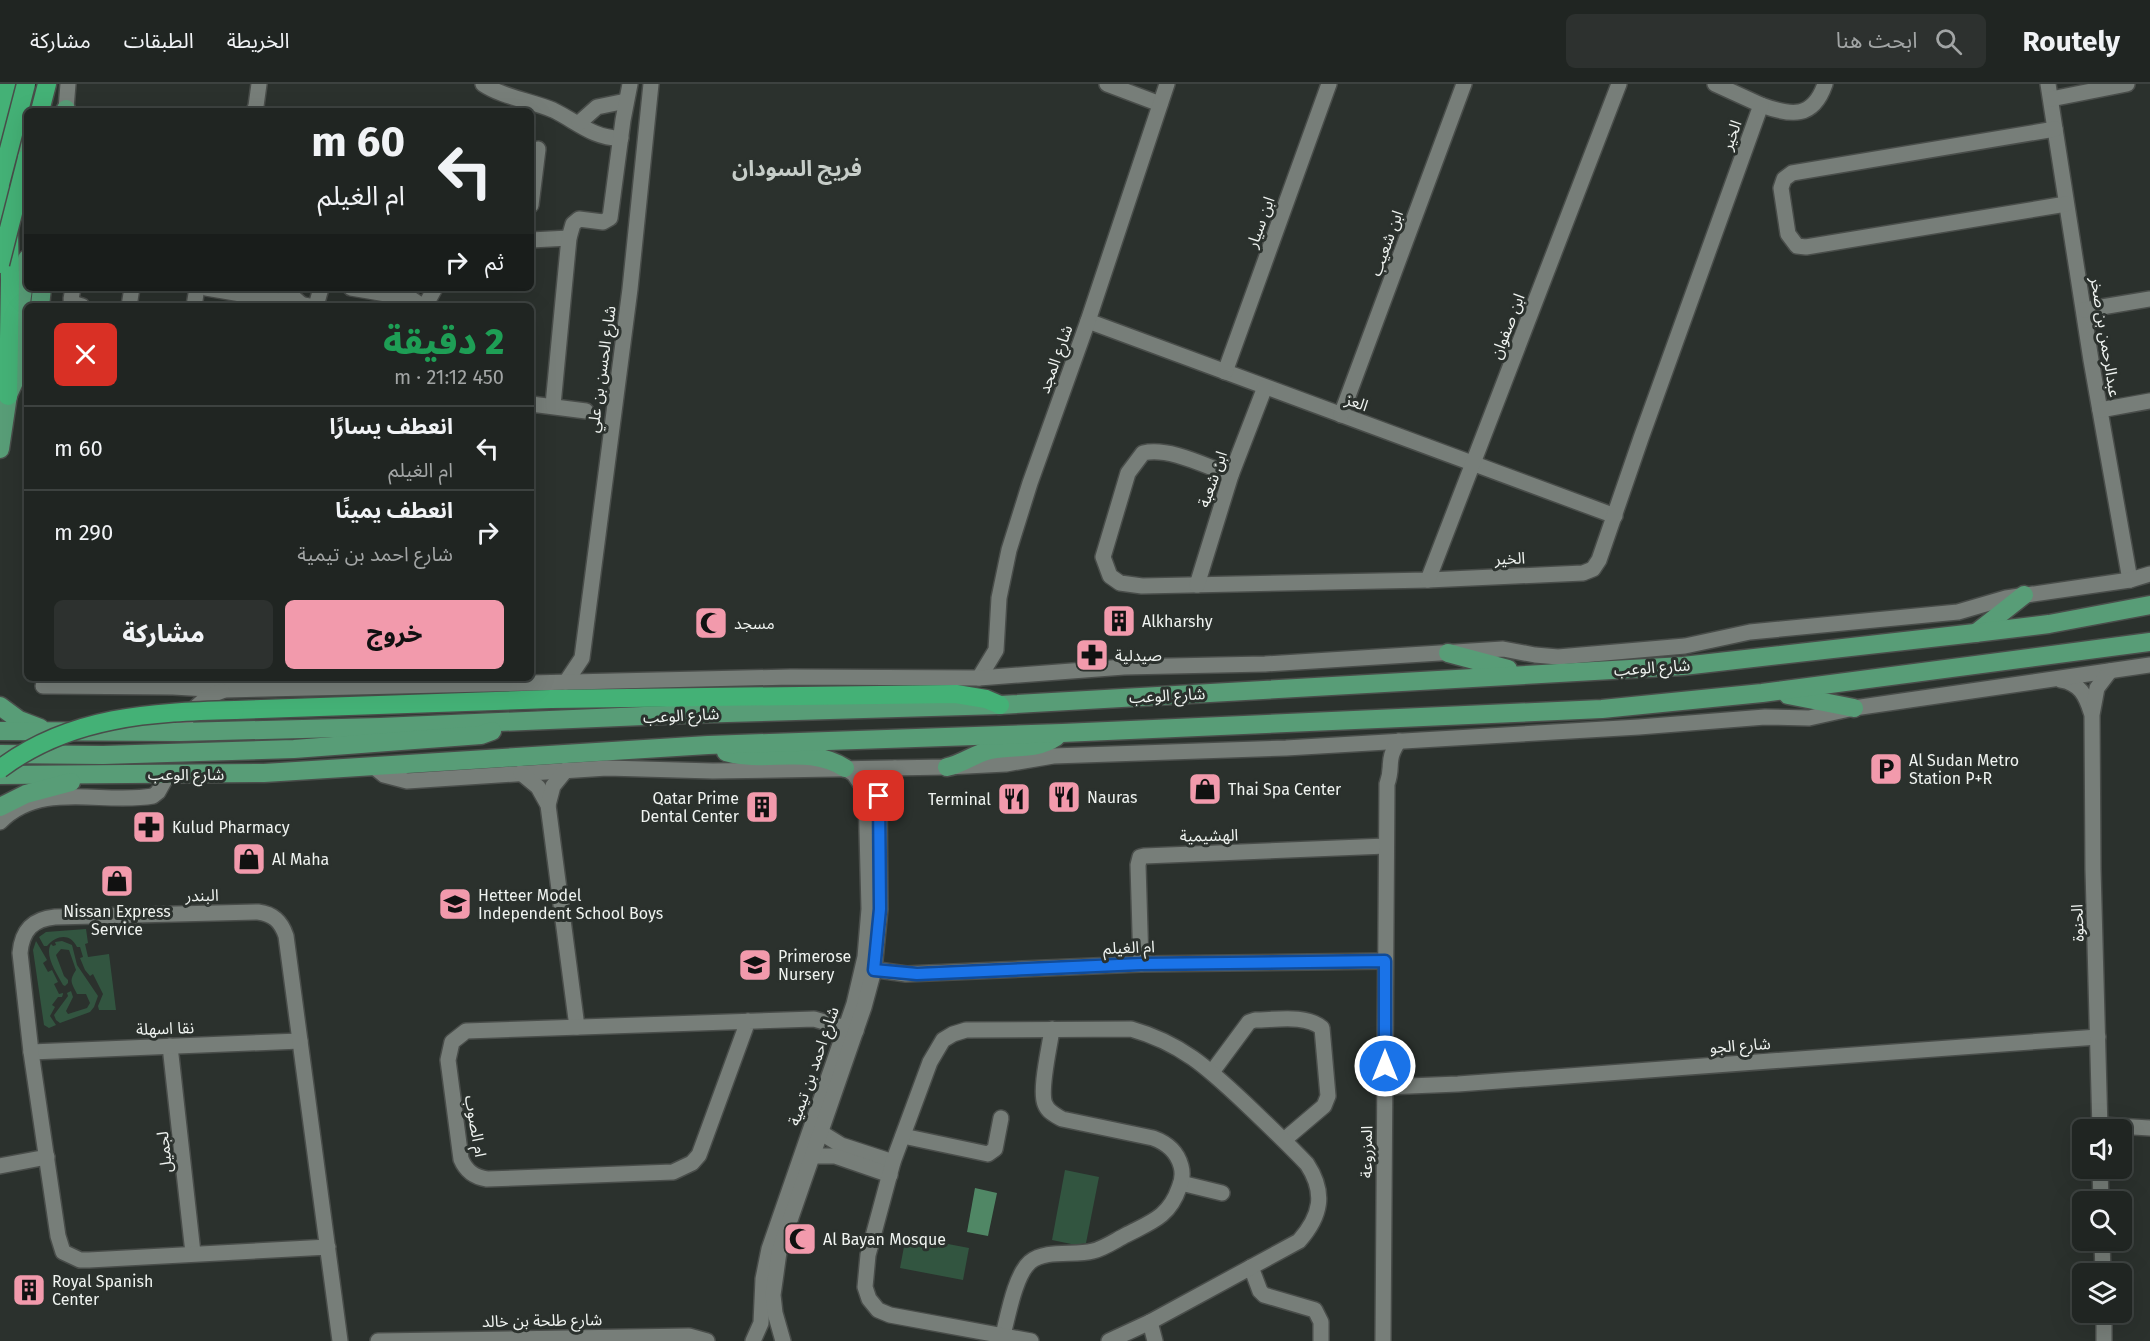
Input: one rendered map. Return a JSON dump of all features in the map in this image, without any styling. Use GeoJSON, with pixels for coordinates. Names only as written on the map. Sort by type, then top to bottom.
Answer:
{"type":"FeatureCollection","features":[{"type":"Feature","properties":{"kind":"highway"},"geometry":{"type":"LineString","coordinates":[[6,84],[10,280],[8,396]]}},
{"type":"Feature","properties":{"kind":"highway"},"geometry":{"type":"LineString","coordinates":[[0,184],[24,84]]}},
{"type":"Feature","properties":{"kind":"highway"},"geometry":{"type":"LineString","coordinates":[[33,108],[47,84]]}},
{"type":"Feature","properties":{"kind":"highway"},"geometry":{"type":"LineString","coordinates":[[0,264],[24,170]]}},
{"type":"Feature","properties":{"kind":"highway"},"geometry":{"type":"LineString","coordinates":[[0,769],[29,751],[69,732],[95,723],[153,714],[574,699],[956,694],[986,699],[1000,705]]}},
{"type":"Feature","properties":{"kind":"main road"},"geometry":{"type":"LineString","coordinates":[[24,84],[29,108]]}},
{"type":"Feature","properties":{"kind":"main road"},"geometry":{"type":"LineString","coordinates":[[0,448],[24,286]]}},
{"type":"Feature","properties":{"kind":"main road"},"geometry":{"type":"LineString","coordinates":[[8,396],[24,360]]}},
{"type":"Feature","properties":{"kind":"main road"},"geometry":{"type":"LineString","coordinates":[[1975,633],[2024,595]]}},
{"type":"Feature","properties":{"kind":"main road","name":"شارع الوعب"},"geometry":{"type":"LineString","coordinates":[[0,731],[180,732],[1000,705],[1683,666],[2049,624],[2150,605]]}},
{"type":"Feature","properties":{"kind":"main road"},"geometry":{"type":"LineString","coordinates":[[2127,645],[2150,630]]}},
{"type":"Feature","properties":{"kind":"main road","name":"شارع الوعب"},"geometry":{"type":"LineString","coordinates":[[0,775],[264,773],[708,745],[1062,733],[1602,709],[1762,693],[2150,642]]}},
{"type":"Feature","properties":{"kind":"main road"},"geometry":{"type":"LineString","coordinates":[[1448,653],[1485,664],[1536,674]]}},
{"type":"Feature","properties":{"kind":"main road"},"geometry":{"type":"LineString","coordinates":[[1762,693],[1792,696],[1854,708]]}},
{"type":"Feature","properties":{"kind":"main road"},"geometry":{"type":"LineString","coordinates":[[0,706],[19,720],[53,732]]}},
{"type":"Feature","properties":{"kind":"main road"},"geometry":{"type":"LineString","coordinates":[[0,754],[103,755],[294,749],[481,735],[493,730],[502,722]]}},
{"type":"Feature","properties":{"kind":"main road"},"geometry":{"type":"LineString","coordinates":[[947,767],[966,762],[991,750],[1037,746],[1051,741],[1062,733]]}},
{"type":"Feature","properties":{"kind":"main road"},"geometry":{"type":"LineString","coordinates":[[708,745],[733,754],[747,756],[822,757],[845,768]]}},
{"type":"Feature","properties":{"kind":"main road"},"geometry":{"type":"LineString","coordinates":[[0,807],[26,794],[103,774]]}},
{"type":"Feature","properties":{"kind":"street"},"geometry":{"type":"LineString","coordinates":[[66,108],[68,84]]}},
{"type":"Feature","properties":{"kind":"street"},"geometry":{"type":"LineString","coordinates":[[255,108],[259,84]]}},
{"type":"Feature","properties":{"kind":"street"},"geometry":{"type":"LineString","coordinates":[[483,84],[550,109],[598,135],[621,138]]}},
{"type":"Feature","properties":{"kind":"street"},"geometry":{"type":"LineString","coordinates":[[553,405],[569,238],[573,224],[579,219],[603,222],[609,220],[630,84]]}},
{"type":"Feature","properties":{"kind":"street","name":"شارع الحسن بن علي"},"geometry":{"type":"LineString","coordinates":[[566,682],[582,658],[630,289],[651,84]]}},
{"type":"Feature","properties":{"kind":"street"},"geometry":{"type":"LineString","coordinates":[[1107,84],[1160,104]]}},
{"type":"Feature","properties":{"kind":"street","name":"شارع المجد"},"geometry":{"type":"LineString","coordinates":[[979,678],[996,650],[999,598],[1009,550],[1030,483],[1088,321],[1167,84]]}},
{"type":"Feature","properties":{"kind":"street","name":"ابن سيار"},"geometry":{"type":"LineString","coordinates":[[1225,372],[1329,84]]}},
{"type":"Feature","properties":{"kind":"street","name":"ابن شعيب"},"geometry":{"type":"LineString","coordinates":[[1341,415],[1464,84]]}},
{"type":"Feature","properties":{"kind":"street","name":"ابن صفوان"},"geometry":{"type":"LineString","coordinates":[[1428,580],[1619,84]]}},
{"type":"Feature","properties":{"kind":"street","name":"الخير"},"geometry":{"type":"LineString","coordinates":[[1231,475],[1166,452],[1143,453],[1128,472],[1106,544],[1103,557],[1110,576],[1120,583],[1142,586],[1428,580],[1589,572],[1597,565],[1761,105],[1715,84]]}},
{"type":"Feature","properties":{"kind":"street"},"geometry":{"type":"LineString","coordinates":[[1761,105],[1781,112],[1796,112],[1810,108],[1820,99],[1825,84]]}},
{"type":"Feature","properties":{"kind":"street","name":"عبدالرحمن بن صخر"},"geometry":{"type":"LineString","coordinates":[[2127,84],[2049,91],[2100,410],[2130,580]]}},
{"type":"Feature","properties":{"kind":"street"},"geometry":{"type":"LineString","coordinates":[[579,123],[597,107],[626,101]]}},
{"type":"Feature","properties":{"kind":"street"},"geometry":{"type":"LineString","coordinates":[[2055,129],[1792,173],[1784,179],[1781,188],[1788,234],[1797,246],[1806,247],[2066,204]]}},
{"type":"Feature","properties":{"kind":"street"},"geometry":{"type":"LineString","coordinates":[[534,163],[538,149]]}},
{"type":"Feature","properties":{"kind":"street"},"geometry":{"type":"LineString","coordinates":[[534,240],[569,238]]}},
{"type":"Feature","properties":{"kind":"street"},"geometry":{"type":"LineString","coordinates":[[223,291],[292,303]]}},
{"type":"Feature","properties":{"kind":"street"},"geometry":{"type":"LineString","coordinates":[[287,291],[305,303]]}},
{"type":"Feature","properties":{"kind":"street"},"geometry":{"type":"LineString","coordinates":[[359,291],[384,300],[410,298],[419,303]]}},
{"type":"Feature","properties":{"kind":"street"},"geometry":{"type":"LineString","coordinates":[[2084,310],[2150,299]]}},
{"type":"Feature","properties":{"kind":"street","name":"العز"},"geometry":{"type":"LineString","coordinates":[[1088,321],[1615,516]]}},
{"type":"Feature","properties":{"kind":"street","name":"ابن شعبة"},"geometry":{"type":"LineString","coordinates":[[1197,585],[1231,475],[1265,387]]}},
{"type":"Feature","properties":{"kind":"street"},"geometry":{"type":"LineString","coordinates":[[2100,410],[2150,401]]}},
{"type":"Feature","properties":{"kind":"street"},"geometry":{"type":"LineString","coordinates":[[534,405],[553,405],[613,414]]}},
{"type":"Feature","properties":{"kind":"street","name":"شارع الوعب"},"geometry":{"type":"LineString","coordinates":[[43,686],[169,683],[225,690],[431,681],[566,682],[798,677],[979,678],[1124,667],[1265,664],[1503,650],[1558,657],[1674,647],[1750,632],[1958,612],[2006,598],[2130,580],[2150,574]]}},
{"type":"Feature","properties":{"kind":"street"},"geometry":{"type":"LineString","coordinates":[[996,650],[1001,660],[1016,676]]}},
{"type":"Feature","properties":{"kind":"street"},"geometry":{"type":"LineString","coordinates":[[582,658],[590,675],[597,681]]}},
{"type":"Feature","properties":{"kind":"street"},"geometry":{"type":"LineString","coordinates":[[373,766],[384,775],[406,781],[618,768],[713,771],[1006,764],[1053,756],[1399,741],[1628,728],[1765,717],[1809,718],[1854,708],[2150,665]]}},
{"type":"Feature","properties":{"kind":"street","name":"الحنوة"},"geometry":{"type":"LineString","coordinates":[[2100,1119],[2093,869],[2092,715],[2097,688],[2110,671]]}},
{"type":"Feature","properties":{"kind":"street","name":"الحنوة"},"geometry":{"type":"LineString","coordinates":[[2058,680],[2066,681],[2081,690],[2092,715]]}},
{"type":"Feature","properties":{"kind":"street"},"geometry":{"type":"LineString","coordinates":[[169,683],[194,708]]}},
{"type":"Feature","properties":{"kind":"street","name":"شارع الوعب"},"geometry":{"type":"LineString","coordinates":[[180,732],[194,708],[208,697],[225,690]]}},
{"type":"Feature","properties":{"kind":"street","name":"المزروعة"},"geometry":{"type":"LineString","coordinates":[[1387,784],[1390,756],[1399,741]]}},
{"type":"Feature","properties":{"kind":"street","name":"المزروعة"},"geometry":{"type":"LineString","coordinates":[[1371,742],[1381,755],[1387,784],[1383,1341]]}},
{"type":"Feature","properties":{"kind":"street","name":"شارع احمد بن تيمية"},"geometry":{"type":"LineString","coordinates":[[845,768],[861,782],[866,797],[868,969]]}},
{"type":"Feature","properties":{"kind":"street","name":"شارع احمد بن تيمية"},"geometry":{"type":"LineString","coordinates":[[783,1341],[774,1304],[777,1265],[820,1132],[868,969],[880,909],[879,796],[883,779],[895,768]]}},
{"type":"Feature","properties":{"kind":"street"},"geometry":{"type":"LineString","coordinates":[[548,805],[553,786],[566,770]]}},
{"type":"Feature","properties":{"kind":"street"},"geometry":{"type":"LineString","coordinates":[[520,773],[538,787],[548,805],[577,1027]]}},
{"type":"Feature","properties":{"kind":"street"},"geometry":{"type":"LineString","coordinates":[[0,822],[17,808],[44,798],[153,796],[158,792],[168,774]]}},
{"type":"Feature","properties":{"kind":"street","name":"الهشيمية"},"geometry":{"type":"LineString","coordinates":[[1141,964],[1137,865],[1144,856],[1386,846]]}},
{"type":"Feature","properties":{"kind":"street","name":"البندر"},"geometry":{"type":"LineString","coordinates":[[328,1247],[88,1260],[71,1257],[63,1252],[58,1236],[46,1157],[21,945],[30,925],[38,920],[55,917],[267,913],[283,926],[286,936],[328,1247],[340,1341]]}},
{"type":"Feature","properties":{"kind":"street","name":"ام الغيلم"},"geometry":{"type":"LineString","coordinates":[[868,969],[917,974],[1141,964],[1385,961]]}},
{"type":"Feature","properties":{"kind":"street","name":"ام الصوب"},"geometry":{"type":"LineString","coordinates":[[748,1022],[699,1155],[684,1169],[673,1172],[487,1179],[470,1172],[461,1159],[448,1060],[452,1042],[466,1031],[814,1019],[851,1029]]}},
{"type":"Feature","properties":{"kind":"street"},"geometry":{"type":"LineString","coordinates":[[1212,1072],[1249,1022],[1255,1020],[1316,1022],[1322,1028],[1328,1096],[1324,1106],[1284,1140]]}},
{"type":"Feature","properties":{"kind":"street","name":"شارع احمد بن تيمية"},"geometry":{"type":"LineString","coordinates":[[755,1341],[761,1323],[763,1279],[769,1249],[851,1029]]}},
{"type":"Feature","properties":{"kind":"street"},"geometry":{"type":"LineString","coordinates":[[1003,1335],[1020,1277],[1028,1264],[1043,1257],[1095,1250],[1161,1217],[1174,1202],[1181,1183],[1182,1169],[1178,1157],[1172,1148],[1162,1142],[1153,1138],[1062,1119],[1051,1113],[1045,1105],[1042,1094],[1052,1029]]}},
{"type":"Feature","properties":{"kind":"street"},"geometry":{"type":"LineString","coordinates":[[1031,1341],[890,1315],[878,1310],[869,1299],[865,1287],[868,1255],[892,1169],[930,1062],[944,1040],[966,1030],[1131,1029],[1154,1036],[1194,1058],[1212,1072],[1284,1140],[1315,1176],[1318,1188],[1318,1212],[1314,1222],[1299,1241],[1150,1322],[1109,1341]]}},
{"type":"Feature","properties":{"kind":"street","name":"شارع الجو"},"geometry":{"type":"LineString","coordinates":[[1385,1087],[1470,1083],[2098,1037]]}},
{"type":"Feature","properties":{"kind":"street","name":"نقا اسهلة"},"geometry":{"type":"LineString","coordinates":[[32,1052],[300,1041]]}},
{"type":"Feature","properties":{"kind":"street","name":"لجميل"},"geometry":{"type":"LineString","coordinates":[[170,1046],[193,1253]]}},
{"type":"Feature","properties":{"kind":"street"},"geometry":{"type":"LineString","coordinates":[[903,1136],[988,1154],[995,1149],[1001,1118]]}},
{"type":"Feature","properties":{"kind":"street"},"geometry":{"type":"LineString","coordinates":[[2132,1128],[2150,1128]]}},
{"type":"Feature","properties":{"kind":"street"},"geometry":{"type":"LineString","coordinates":[[820,1132],[850,1155]]}},
{"type":"Feature","properties":{"kind":"street"},"geometry":{"type":"LineString","coordinates":[[812,1156],[850,1155],[892,1169]]}},
{"type":"Feature","properties":{"kind":"street"},"geometry":{"type":"LineString","coordinates":[[0,1166],[46,1157]]}},
{"type":"Feature","properties":{"kind":"street"},"geometry":{"type":"LineString","coordinates":[[1181,1183],[1222,1193]]}},
{"type":"Feature","properties":{"kind":"street"},"geometry":{"type":"LineString","coordinates":[[1251,1267],[1260,1291],[1264,1295],[1315,1310],[1321,1323],[1321,1341]]}},
{"type":"Feature","properties":{"kind":"street"},"geometry":{"type":"LineString","coordinates":[[1150,1322],[1155,1341]]}},
{"type":"Feature","properties":{"kind":"street"},"geometry":{"type":"LineString","coordinates":[[2104,1323],[2104,1341]]}},
{"type":"Feature","properties":{"kind":"street","name":"شارع طلحة بن خالد"},"geometry":{"type":"LineString","coordinates":[[378,1341],[682,1336],[707,1341]]}},
{"type":"Feature","properties":{"kind":"street"},"geometry":{"type":"LineString","coordinates":[[755,1341],[768,1339],[778,1341]]}},
{"type":"Feature","properties":{"kind":"shaded area"},"geometry":{"type":"Polygon","coordinates":[[[86,929],[88,943],[85,944],[88,957],[109,954],[116,1010],[99,1010],[98,1006],[103,994],[93,974],[90,976],[85,970],[80,958],[83,957],[80,947],[77,947],[71,939],[63,937],[44,946],[39,937],[46,932],[86,929]]]}},
{"type":"Feature","properties":{"kind":"shaded area"},"geometry":{"type":"Polygon","coordinates":[[[36,941],[47,960],[43,963],[48,972],[52,970],[58,982],[54,984],[59,994],[63,993],[62,997],[58,997],[52,1005],[55,1007],[50,1016],[56,1025],[49,1028],[44,1025],[33,950],[36,941]]]}},
{"type":"Feature","properties":{"kind":"shaded area"},"geometry":{"type":"Polygon","coordinates":[[[62,941],[72,945],[77,965],[98,996],[90,1012],[60,1023],[54,1015],[68,996],[67,993],[71,991],[73,997],[66,1011],[68,1014],[87,1008],[90,1003],[86,994],[77,994],[72,984],[72,977],[76,970],[69,950],[61,949],[56,955],[64,976],[68,980],[65,986],[52,964],[49,948],[51,944],[53,946],[56,945],[55,942],[62,941]]]}},
{"type":"Feature","properties":{"kind":"shaded area"},"geometry":{"type":"Polygon","coordinates":[[[1065,1170],[1099,1177],[1086,1243],[1076,1245],[1052,1240],[1065,1170]]]}},
{"type":"Feature","properties":{"kind":"shaded area"},"geometry":{"type":"Polygon","coordinates":[[[975,1188],[997,1193],[988,1236],[967,1232],[975,1188]]]}},
{"type":"Feature","properties":{"kind":"shaded area"},"geometry":{"type":"Polygon","coordinates":[[[906,1236],[969,1248],[963,1280],[900,1268],[906,1236]]]}},
{"type":"Feature","properties":{"kind":"place","name":"Alkharshy"},"geometry":{"type":"Point","coordinates":[1119,621]}},
{"type":"Feature","properties":{"kind":"place","name":"مسجد"},"geometry":{"type":"Point","coordinates":[711,623]}},
{"type":"Feature","properties":{"kind":"place","name":"صيدلية"},"geometry":{"type":"Point","coordinates":[1092,655]}},
{"type":"Feature","properties":{"kind":"place","name":"Al Sudan Metro Station P+R"},"geometry":{"type":"Point","coordinates":[1886,769]}},
{"type":"Feature","properties":{"kind":"place","name":"Thai Spa Center"},"geometry":{"type":"Point","coordinates":[1205,789]}},
{"type":"Feature","properties":{"kind":"place","name":"Nauras"},"geometry":{"type":"Point","coordinates":[1064,797]}},
{"type":"Feature","properties":{"kind":"place","name":"Terminal"},"geometry":{"type":"Point","coordinates":[1014,799]}},
{"type":"Feature","properties":{"kind":"place","name":"Qatar Prime Dental Center"},"geometry":{"type":"Point","coordinates":[762,807]}},
{"type":"Feature","properties":{"kind":"place","name":"Kulud Pharmacy"},"geometry":{"type":"Point","coordinates":[149,827]}},
{"type":"Feature","properties":{"kind":"place","name":"Al Maha"},"geometry":{"type":"Point","coordinates":[249,859]}},
{"type":"Feature","properties":{"kind":"place","name":"Nissan Express Service"},"geometry":{"type":"Point","coordinates":[117,881]}},
{"type":"Feature","properties":{"kind":"place","name":"Hetteer Model Independent School Boys"},"geometry":{"type":"Point","coordinates":[455,904]}},
{"type":"Feature","properties":{"kind":"place","name":"Primerose Nursery"},"geometry":{"type":"Point","coordinates":[755,965]}},
{"type":"Feature","properties":{"kind":"place","name":"Al Bayan Mosque"},"geometry":{"type":"Point","coordinates":[800,1239]}},
{"type":"Feature","properties":{"kind":"place","name":"Royal Spanish Center"},"geometry":{"type":"Point","coordinates":[29,1290]}},
{"type":"Feature","properties":{"kind":"district","name":"فريج السودان"},"geometry":{"type":"Point","coordinates":[797,168]}},
{"type":"Feature","properties":{"kind":"route"},"geometry":{"type":"LineString","coordinates":[[879,796],[880,909],[878,950],[874,970],[917,974],[1141,964],[1385,961],[1385,1066]]}}]}
